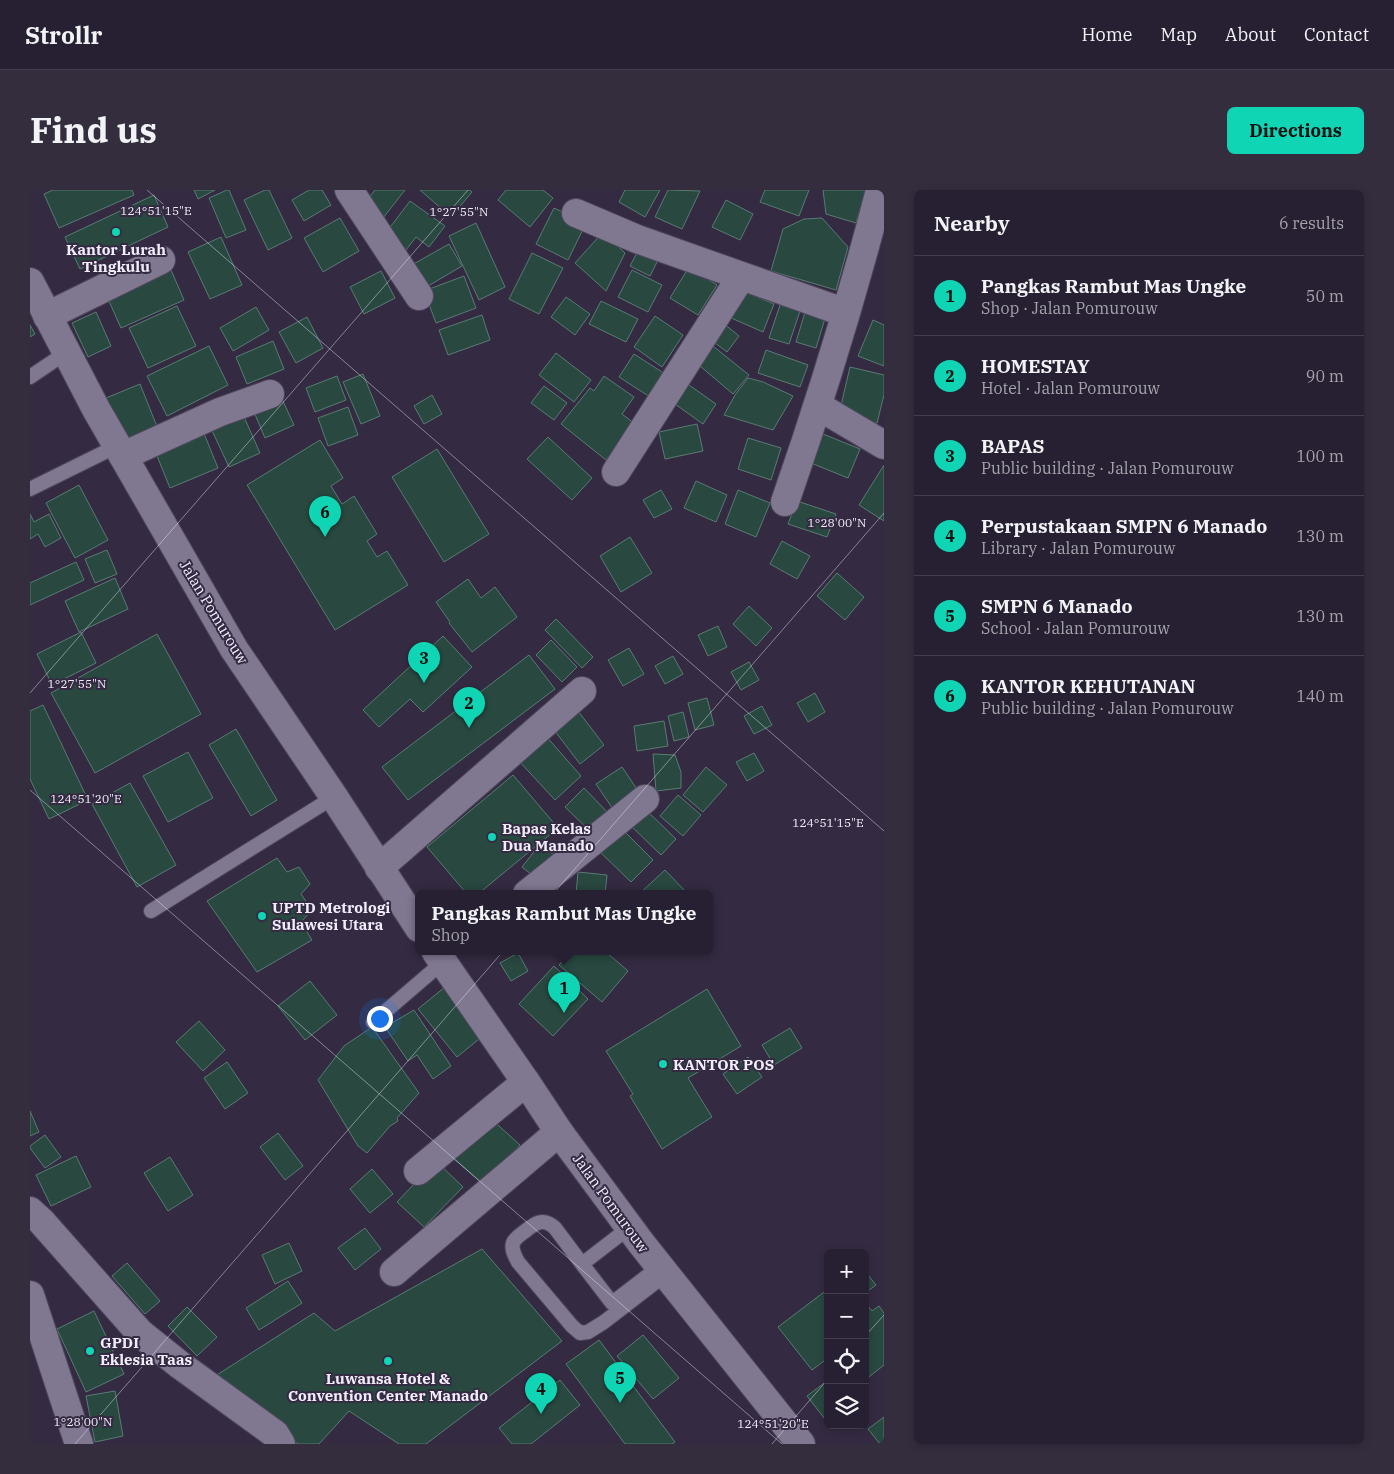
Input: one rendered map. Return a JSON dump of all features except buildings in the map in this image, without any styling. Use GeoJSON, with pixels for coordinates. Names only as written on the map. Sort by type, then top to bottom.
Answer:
{"type":"FeatureCollection","features":[{"type":"Feature","properties":{"kind":"street"},"geometry":{"type":"LineString","coordinates":[[349,190],[418,296]]}},
{"type":"Feature","properties":{"kind":"street"},"geometry":{"type":"LineString","coordinates":[[785,502],[818,406],[880,190]]}},
{"type":"Feature","properties":{"kind":"street"},"geometry":{"type":"LineString","coordinates":[[576,213],[637,239],[846,313]]}},
{"type":"Feature","properties":{"kind":"street"},"geometry":{"type":"LineString","coordinates":[[47,316],[161,260]]}},
{"type":"Feature","properties":{"kind":"street"},"geometry":{"type":"LineString","coordinates":[[616,472],[741,277]]}},
{"type":"Feature","properties":{"kind":"street","name":"Jalan Pomurouw"},"geometry":{"type":"LineString","coordinates":[[30,282],[96,409],[234,649],[334,797],[415,922]]}},
{"type":"Feature","properties":{"kind":"street"},"geometry":{"type":"LineString","coordinates":[[120,451],[270,394]]}},
{"type":"Feature","properties":{"kind":"street"},"geometry":{"type":"LineString","coordinates":[[818,406],[884,445]]}},
{"type":"Feature","properties":{"kind":"street"},"geometry":{"type":"LineString","coordinates":[[379,868],[582,691]]}},
{"type":"Feature","properties":{"kind":"street"},"geometry":{"type":"LineString","coordinates":[[532,890],[645,799]]}},
{"type":"Feature","properties":{"kind":"street","name":"Jalan Pomurouw"},"geometry":{"type":"LineString","coordinates":[[445,955],[559,1132],[662,1271],[801,1444]]}},
{"type":"Feature","properties":{"kind":"street"},"geometry":{"type":"LineString","coordinates":[[418,1171],[526,1082]]}},
{"type":"Feature","properties":{"kind":"street"},"geometry":{"type":"LineString","coordinates":[[394,1272],[559,1132]]}},
{"type":"Feature","properties":{"kind":"street"},"geometry":{"type":"LineString","coordinates":[[30,1211],[140,1333],[180,1365],[275,1434],[281,1444]]}},
{"type":"Feature","properties":{"kind":"street"},"geometry":{"type":"LineString","coordinates":[[30,1296],[79,1444]]}},
{"type":"Feature","properties":{"kind":"lane"},"geometry":{"type":"LineString","coordinates":[[30,377],[67,352]]}},
{"type":"Feature","properties":{"kind":"lane"},"geometry":{"type":"LineString","coordinates":[[30,489],[120,451]]}},
{"type":"Feature","properties":{"kind":"lane"},"geometry":{"type":"LineString","coordinates":[[151,911],[334,797]]}},
{"type":"Feature","properties":{"kind":"lane"},"geometry":{"type":"LineString","coordinates":[[373,1022],[445,955]]}},
{"type":"Feature","properties":{"kind":"lane"},"geometry":{"type":"LineString","coordinates":[[537,1222],[550,1223],[612,1303],[662,1271],[604,1322],[588,1332],[580,1333],[518,1262],[513,1252],[513,1244],[517,1238],[537,1222]]}},
{"type":"Feature","properties":{"kind":"lane"},"geometry":{"type":"LineString","coordinates":[[582,1264],[630,1227]]}},
{"type":"Feature","properties":{"kind":"place","name":"Kantor Lurah Tingkulu"},"geometry":{"type":"Point","coordinates":[116,232]}},
{"type":"Feature","properties":{"kind":"place","name":"KANTOR KEHUTANAN"},"geometry":{"type":"Point","coordinates":[325,537]}},
{"type":"Feature","properties":{"kind":"place","name":"BAPAS"},"geometry":{"type":"Point","coordinates":[424,683]}},
{"type":"Feature","properties":{"kind":"place","name":"HOMESTAY"},"geometry":{"type":"Point","coordinates":[469,728]}},
{"type":"Feature","properties":{"kind":"place","name":"Bapas Kelas Dua Manado"},"geometry":{"type":"Point","coordinates":[492,837]}},
{"type":"Feature","properties":{"kind":"place","name":"UPTD Metrologi Sulawesi Utara"},"geometry":{"type":"Point","coordinates":[262,916]}},
{"type":"Feature","properties":{"kind":"place","name":"Pangkas Rambut Mas Ungke"},"geometry":{"type":"Point","coordinates":[564,1013]}},
{"type":"Feature","properties":{"kind":"place","name":"KANTOR POS"},"geometry":{"type":"Point","coordinates":[663,1064]}},
{"type":"Feature","properties":{"kind":"place","name":"GPDI Eklesia Taas"},"geometry":{"type":"Point","coordinates":[90,1351]}},
{"type":"Feature","properties":{"kind":"place","name":"Luwansa Hotel & Convention Center Manado"},"geometry":{"type":"Point","coordinates":[388,1361]}},
{"type":"Feature","properties":{"kind":"place","name":"SMPN 6 Manado"},"geometry":{"type":"Point","coordinates":[620,1403]}},
{"type":"Feature","properties":{"kind":"place","name":"Perpustakaan SMPN 6 Manado"},"geometry":{"type":"Point","coordinates":[541,1414]}}]}
